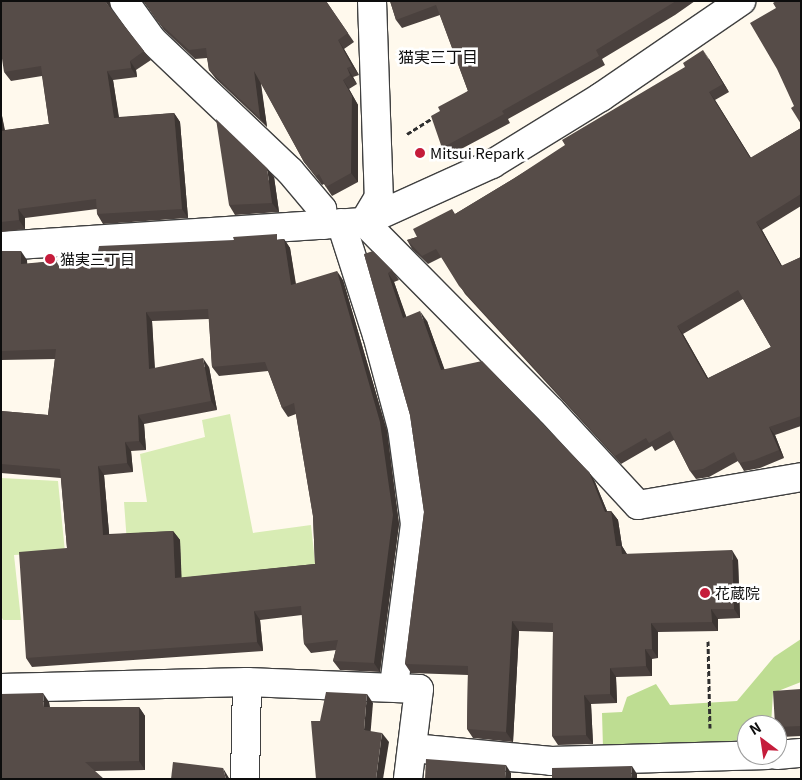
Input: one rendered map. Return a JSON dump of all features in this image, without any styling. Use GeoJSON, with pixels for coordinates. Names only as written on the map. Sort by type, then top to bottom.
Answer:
{"type":"FeatureCollection","features":[{"type":"Feature","properties":{"kind":"street"},"geometry":{"type":"LineString","coordinates":[[124,1],[152,40],[290,171],[322,209],[343,223],[551,411],[638,505],[801,478]]}},
{"type":"Feature","properties":{"kind":"street"},"geometry":{"type":"LineString","coordinates":[[343,223],[380,197],[372,1]]}},
{"type":"Feature","properties":{"kind":"street"},"geometry":{"type":"LineString","coordinates":[[1,246],[343,223],[492,164],[601,96],[741,1]]}},
{"type":"Feature","properties":{"kind":"street"},"geometry":{"type":"LineString","coordinates":[[343,223],[377,335],[402,428],[415,524],[394,686]]}},
{"type":"Feature","properties":{"kind":"street"},"geometry":{"type":"LineString","coordinates":[[245,779],[247,682]]}},
{"type":"Feature","properties":{"kind":"street"},"geometry":{"type":"LineString","coordinates":[[1,688],[247,682],[394,686],[418,689],[408,779]]}},
{"type":"Feature","properties":{"kind":"street"},"geometry":{"type":"LineString","coordinates":[[412,748],[551,761],[737,756]]}},
{"type":"Feature","properties":{"kind":"street"},"geometry":{"type":"LineString","coordinates":[[787,754],[801,753]]}},
{"type":"Feature","properties":{"kind":"path"},"geometry":{"type":"LineString","coordinates":[[377,152],[435,117]]}},
{"type":"Feature","properties":{"kind":"path"},"geometry":{"type":"LineString","coordinates":[[708,641],[710,757]]}},
{"type":"Feature","properties":{"kind":"green space"},"geometry":{"type":"Polygon","coordinates":[[[230,414],[253,533],[311,525],[316,572],[182,582],[127,543],[124,502],[147,502],[140,454],[205,437],[202,420],[230,414]]]}},
{"type":"Feature","properties":{"kind":"green space"},"geometry":{"type":"Polygon","coordinates":[[[1,478],[58,481],[65,552],[14,555],[21,620],[3,620],[1,616],[1,478]]]}},
{"type":"Feature","properties":{"kind":"green space"},"geometry":{"type":"Polygon","coordinates":[[[801,639],[801,682],[773,693],[772,715],[737,715],[737,741],[603,748],[602,713],[622,712],[627,697],[656,684],[670,705],[737,701],[774,657],[801,639]]]}},
{"type":"Feature","properties":{"kind":"building"},"geometry":{"type":"Polygon","coordinates":[[[1,1],[105,1],[144,51],[130,61],[131,68],[107,71],[114,118],[174,113],[182,209],[97,214],[96,199],[18,209],[19,220],[1,222],[1,131],[49,124],[41,66],[4,72],[1,52],[1,1]]]}},
{"type":"Feature","properties":{"kind":"building"},"geometry":{"type":"Polygon","coordinates":[[[144,1],[326,1],[348,33],[338,40],[352,66],[347,68],[350,75],[343,80],[352,96],[351,173],[326,187],[319,174],[316,176],[304,162],[254,71],[260,118],[209,70],[206,48],[189,50],[157,21],[144,1]]]}},
{"type":"Feature","properties":{"kind":"building"},"geometry":{"type":"Polygon","coordinates":[[[390,1],[676,1],[596,50],[599,56],[502,111],[504,114],[442,148],[431,116],[440,111],[438,107],[468,91],[436,5],[396,20],[390,1]]]}},
{"type":"Feature","properties":{"kind":"building"},"geometry":{"type":"Polygon","coordinates":[[[776,1],[801,1],[801,124],[791,108],[794,106],[777,69],[750,23],[776,8],[773,3],[776,1]]]}},
{"type":"Feature","properties":{"kind":"building"},"geometry":{"type":"Polygon","coordinates":[[[703,50],[723,84],[709,92],[750,158],[801,128],[801,194],[756,222],[781,266],[801,257],[801,416],[769,427],[779,450],[754,460],[739,463],[734,452],[703,469],[690,471],[670,431],[649,443],[646,438],[615,456],[459,286],[436,249],[422,256],[407,240],[417,237],[413,229],[452,209],[455,214],[513,179],[565,145],[562,140],[685,67],[683,63],[703,50]],[[738,290],[677,326],[707,379],[771,347],[738,290]]]}},
{"type":"Feature","properties":{"kind":"building"},"geometry":{"type":"Polygon","coordinates":[[[216,119],[267,168],[272,203],[229,205],[216,119]]]}},
{"type":"Feature","properties":{"kind":"building"},"geometry":{"type":"Polygon","coordinates":[[[277,234],[277,240],[284,239],[291,285],[337,271],[380,422],[393,515],[374,663],[333,661],[338,640],[304,644],[301,606],[254,611],[257,642],[26,658],[19,552],[67,548],[60,469],[1,464],[1,411],[48,415],[56,349],[1,351],[1,251],[21,251],[21,264],[97,257],[99,246],[234,240],[233,237],[277,234]],[[208,309],[146,312],[149,369],[203,358],[211,401],[138,415],[139,441],[125,442],[127,463],[98,466],[103,535],[173,531],[175,578],[315,564],[313,516],[294,403],[282,408],[265,362],[212,367],[208,309]]]}},
{"type":"Feature","properties":{"kind":"building"},"geometry":{"type":"Polygon","coordinates":[[[373,251],[392,270],[388,273],[403,318],[420,311],[441,370],[482,361],[589,472],[605,512],[611,511],[616,546],[621,546],[622,554],[732,550],[734,609],[711,609],[712,622],[651,623],[652,649],[645,649],[646,666],[610,668],[610,694],[584,695],[586,735],[552,736],[553,623],[512,621],[506,732],[467,729],[468,666],[405,664],[424,512],[410,415],[364,254],[373,251]]]}},
{"type":"Feature","properties":{"kind":"building"},"geometry":{"type":"Polygon","coordinates":[[[801,689],[801,726],[787,727],[787,715],[774,715],[773,691],[801,689]]]}},
{"type":"Feature","properties":{"kind":"building"},"geometry":{"type":"Polygon","coordinates":[[[326,692],[367,694],[364,730],[382,733],[376,779],[316,779],[311,721],[320,721],[326,692]]]}},
{"type":"Feature","properties":{"kind":"building"},"geometry":{"type":"Polygon","coordinates":[[[43,693],[44,707],[139,707],[139,761],[85,762],[104,779],[1,779],[1,694],[43,693]]]}},
{"type":"Feature","properties":{"kind":"building"},"geometry":{"type":"Polygon","coordinates":[[[426,759],[506,765],[505,779],[425,779],[426,759]]]}},
{"type":"Feature","properties":{"kind":"building"},"geometry":{"type":"Polygon","coordinates":[[[173,762],[223,768],[226,779],[171,779],[173,762]]]}},
{"type":"Feature","properties":{"kind":"building"},"geometry":{"type":"Polygon","coordinates":[[[632,766],[631,779],[552,779],[552,768],[632,766]]]}},
{"type":"Feature","properties":{"kind":"place","name":"Mitsui Repark"},"geometry":{"type":"Point","coordinates":[420,153]}},
{"type":"Feature","properties":{"kind":"place","name":"猫実三丁目"},"geometry":{"type":"Point","coordinates":[50,259]}},
{"type":"Feature","properties":{"kind":"place","name":"花蔵院"},"geometry":{"type":"Point","coordinates":[705,593]}},
{"type":"Feature","properties":{"kind":"district","name":"猫実三丁目"},"geometry":{"type":"Point","coordinates":[438,56]}}]}
